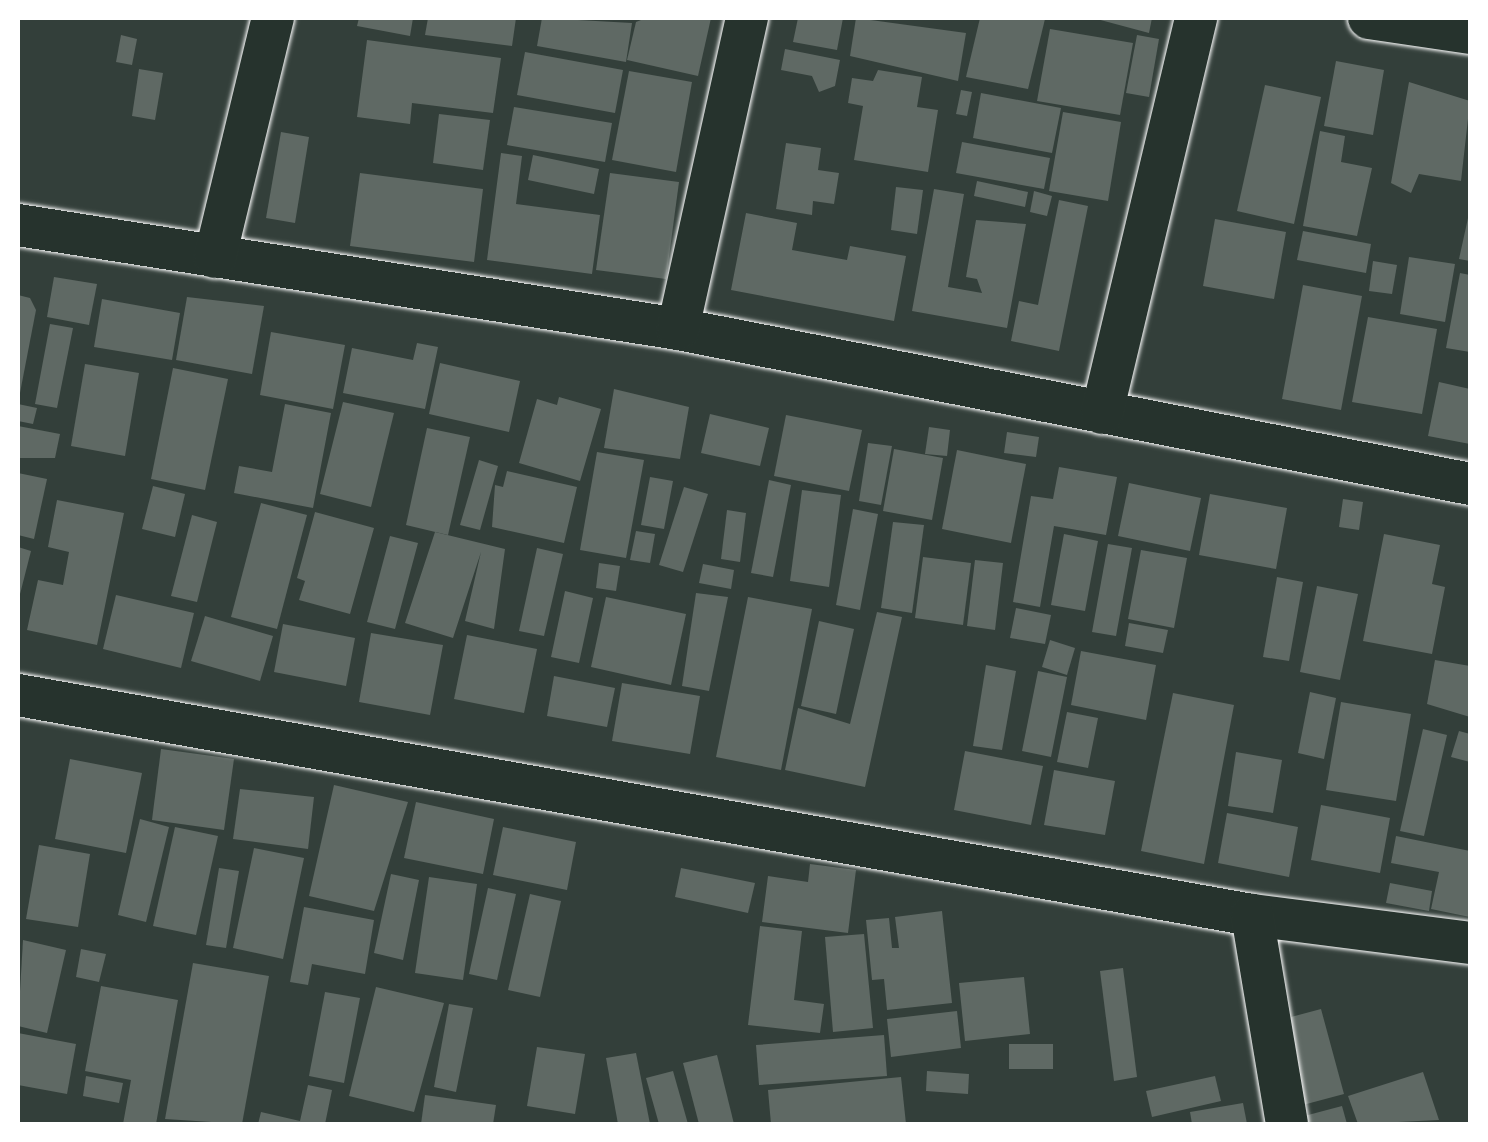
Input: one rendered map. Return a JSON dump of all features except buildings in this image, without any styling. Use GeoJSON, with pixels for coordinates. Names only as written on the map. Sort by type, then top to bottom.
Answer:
{"type":"FeatureCollection","features":[{"type":"Feature","properties":{"kind":"street"},"geometry":{"type":"LineString","coordinates":[[216,257],[273,18]]}},
{"type":"Feature","properties":{"kind":"street"},"geometry":{"type":"LineString","coordinates":[[678,329],[747,18]]}},
{"type":"Feature","properties":{"kind":"street"},"geometry":{"type":"LineString","coordinates":[[1102,414],[1196,18]]}},
{"type":"Feature","properties":{"kind":"street"},"geometry":{"type":"LineString","coordinates":[[1368,18],[1470,34]]}},
{"type":"Feature","properties":{"kind":"street"},"geometry":{"type":"LineString","coordinates":[[18,225],[678,329],[1470,484]]}},
{"type":"Feature","properties":{"kind":"street"},"geometry":{"type":"LineString","coordinates":[[18,695],[1252,915],[1470,943]]}},
{"type":"Feature","properties":{"kind":"street"},"geometry":{"type":"LineString","coordinates":[[1252,915],[1286,1124]]}}]}
